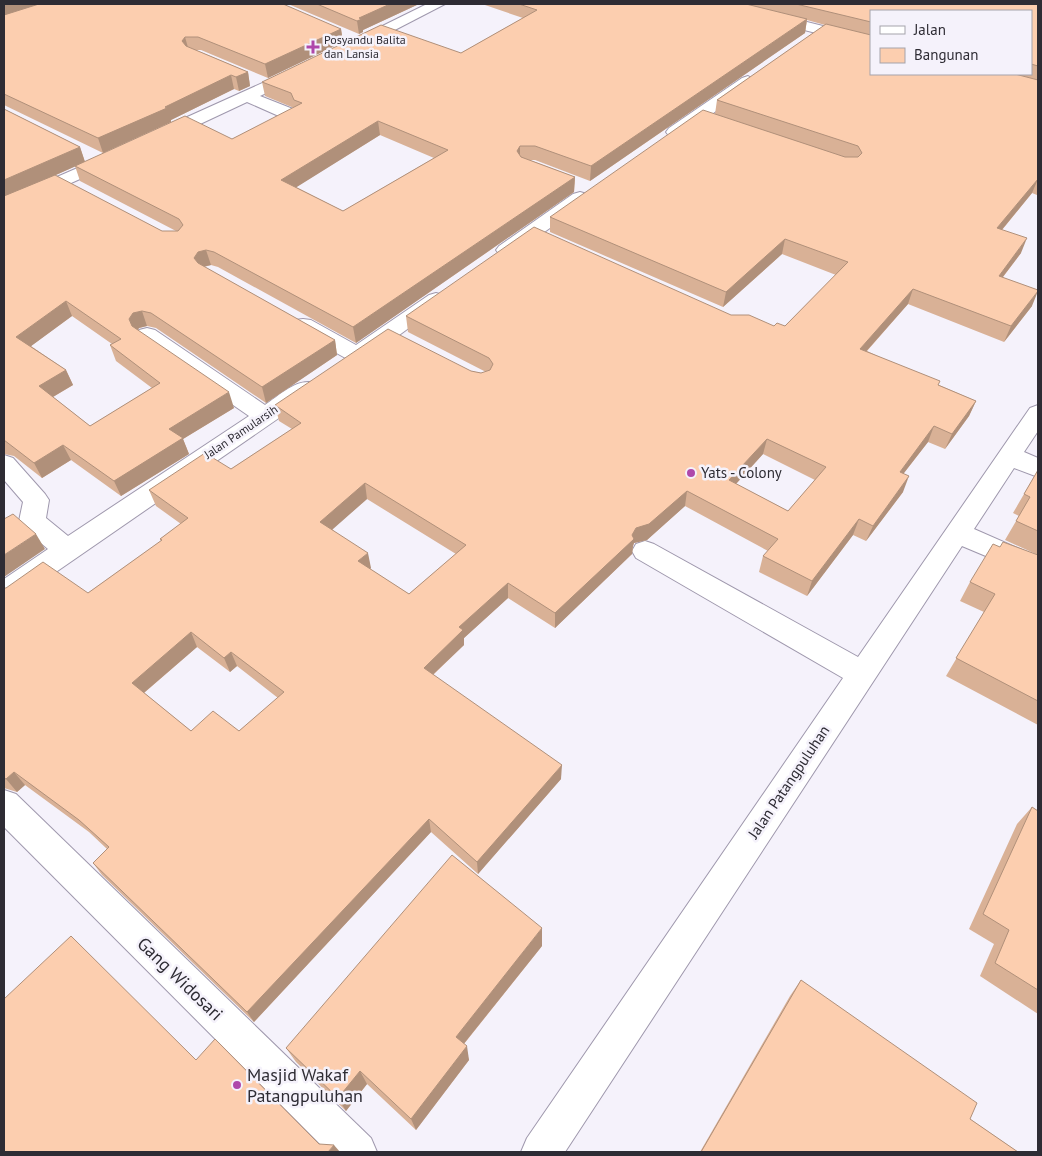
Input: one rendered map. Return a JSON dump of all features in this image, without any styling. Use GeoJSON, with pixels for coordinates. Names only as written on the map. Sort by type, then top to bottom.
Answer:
{"type":"FeatureCollection","features":[{"type":"Feature","properties":{"kind":"street"},"geometry":{"type":"LineString","coordinates":[[343,42],[360,42],[438,4]]}},
{"type":"Feature","properties":{"kind":"street"},"geometry":{"type":"LineString","coordinates":[[719,4],[870,43]]}},
{"type":"Feature","properties":{"kind":"street"},"geometry":{"type":"LineString","coordinates":[[797,47],[821,30]]}},
{"type":"Feature","properties":{"kind":"street"},"geometry":{"type":"LineString","coordinates":[[148,142],[310,66]]}},
{"type":"Feature","properties":{"kind":"street"},"geometry":{"type":"LineString","coordinates":[[658,144],[708,119],[764,70]]}},
{"type":"Feature","properties":{"kind":"street"},"geometry":{"type":"LineString","coordinates":[[250,78],[268,86]]}},
{"type":"Feature","properties":{"kind":"street"},"geometry":{"type":"LineString","coordinates":[[247,96],[287,113]]}},
{"type":"Feature","properties":{"kind":"street"},"geometry":{"type":"LineString","coordinates":[[4,207],[130,150]]}},
{"type":"Feature","properties":{"kind":"street"},"geometry":{"type":"LineString","coordinates":[[85,154],[103,162]]}},
{"type":"Feature","properties":{"kind":"street"},"geometry":{"type":"LineString","coordinates":[[62,181],[79,190]]}},
{"type":"Feature","properties":{"kind":"street"},"geometry":{"type":"LineString","coordinates":[[492,260],[540,236],[589,185]]}},
{"type":"Feature","properties":{"kind":"street","name":"Jalan Pamularsih"},"geometry":{"type":"LineString","coordinates":[[4,594],[339,366],[397,337],[452,288]]}},
{"type":"Feature","properties":{"kind":"street"},"geometry":{"type":"LineString","coordinates":[[288,316],[339,366]]}},
{"type":"Feature","properties":{"kind":"street"},"geometry":{"type":"LineString","coordinates":[[147,335],[265,416]]}},
{"type":"Feature","properties":{"kind":"street","name":"Jalan Patangpuluhan"},"geometry":{"type":"LineString","coordinates":[[541,1152],[1038,413]]}},
{"type":"Feature","properties":{"kind":"street"},"geometry":{"type":"LineString","coordinates":[[1010,456],[1038,468]]}},
{"type":"Feature","properties":{"kind":"street"},"geometry":{"type":"LineString","coordinates":[[4,464],[36,500],[32,521],[66,550]]}},
{"type":"Feature","properties":{"kind":"street"},"geometry":{"type":"LineString","coordinates":[[957,533],[1038,568]]}},
{"type":"Feature","properties":{"kind":"street"},"geometry":{"type":"LineString","coordinates":[[645,551],[862,674]]}},
{"type":"Feature","properties":{"kind":"street","name":"Gang Widosari"},"geometry":{"type":"LineString","coordinates":[[4,805],[357,1152]]}},
{"type":"Feature","properties":{"kind":"building"},"geometry":{"type":"Polygon","coordinates":[[[39,4],[283,4],[341,29],[265,64],[198,37],[185,37],[182,41],[186,46],[248,72],[236,77],[231,75],[165,107],[167,108],[98,138],[4,94],[4,15],[39,4]]]}},
{"type":"Feature","properties":{"kind":"building"},"geometry":{"type":"Polygon","coordinates":[[[317,4],[390,4],[359,18],[362,19],[357,21],[317,4]]]}},
{"type":"Feature","properties":{"kind":"building"},"geometry":{"type":"Polygon","coordinates":[[[519,4],[746,4],[807,19],[591,166],[535,146],[520,146],[517,151],[521,157],[575,177],[353,327],[214,252],[206,250],[198,252],[194,258],[198,263],[335,340],[262,387],[151,313],[142,311],[133,313],[129,319],[132,326],[229,392],[169,429],[183,438],[114,481],[63,445],[34,463],[4,440],[4,196],[55,175],[162,231],[178,231],[183,225],[179,219],[75,166],[185,116],[232,139],[302,103],[294,100],[291,93],[262,82],[381,25],[461,53],[537,10],[519,4]],[[378,121],[281,180],[343,211],[448,150],[378,121]],[[66,301],[16,337],[66,370],[39,386],[90,426],[160,383],[110,345],[121,339],[66,301]]]}},
{"type":"Feature","properties":{"kind":"building"},"geometry":{"type":"Polygon","coordinates":[[[796,4],[1038,4],[1038,66],[1032,64],[1032,10],[870,10],[870,22],[796,4]]]}},
{"type":"Feature","properties":{"kind":"building"},"geometry":{"type":"Polygon","coordinates":[[[826,24],[870,35],[870,75],[1019,75],[1038,80],[1038,179],[997,228],[1027,238],[999,276],[1038,291],[1011,326],[913,289],[860,349],[940,381],[938,385],[976,401],[952,434],[934,426],[900,472],[909,476],[873,526],[859,519],[812,581],[763,556],[778,539],[687,491],[649,524],[636,528],[632,535],[634,539],[555,613],[508,583],[459,627],[463,630],[424,668],[562,765],[477,862],[429,819],[247,1012],[93,863],[109,847],[79,820],[14,772],[6,779],[4,778],[4,588],[43,562],[88,593],[162,540],[160,539],[188,518],[149,490],[205,453],[231,469],[301,423],[275,405],[388,329],[471,371],[481,373],[490,370],[493,364],[489,358],[406,316],[534,227],[731,315],[749,315],[774,326],[777,323],[785,326],[848,262],[785,239],[726,292],[550,217],[703,110],[845,157],[858,157],[862,153],[858,146],[717,100],[826,24]],[[767,439],[729,480],[788,511],[826,467],[767,439]],[[365,483],[320,522],[368,553],[358,561],[409,594],[466,545],[365,483]],[[191,632],[132,683],[191,731],[213,711],[239,731],[284,692],[231,652],[224,658],[191,632]]]}},
{"type":"Feature","properties":{"kind":"building"},"geometry":{"type":"Polygon","coordinates":[[[4,109],[80,147],[4,180],[4,109]]]}},
{"type":"Feature","properties":{"kind":"building"},"geometry":{"type":"Polygon","coordinates":[[[1038,470],[1038,531],[1016,521],[1030,497],[1024,494],[1038,470]]]}},
{"type":"Feature","properties":{"kind":"building"},"geometry":{"type":"Polygon","coordinates":[[[13,514],[36,534],[4,555],[4,519],[13,514]]]}},
{"type":"Feature","properties":{"kind":"building"},"geometry":{"type":"Polygon","coordinates":[[[1003,542],[1038,555],[1038,701],[956,658],[995,594],[970,582],[993,544],[1000,547],[1003,542]]]}},
{"type":"Feature","properties":{"kind":"building"},"geometry":{"type":"Polygon","coordinates":[[[1032,807],[1038,811],[1038,990],[995,963],[1009,930],[983,914],[1032,807]]]}},
{"type":"Feature","properties":{"kind":"building"},"geometry":{"type":"Polygon","coordinates":[[[452,855],[542,928],[456,1037],[467,1046],[411,1119],[360,1071],[338,1098],[286,1048],[452,855]]]}},
{"type":"Feature","properties":{"kind":"building"},"geometry":{"type":"Polygon","coordinates":[[[71,936],[196,1060],[215,1039],[319,1144],[334,1145],[328,1152],[4,1152],[4,999],[71,936]]]}},
{"type":"Feature","properties":{"kind":"building"},"geometry":{"type":"Polygon","coordinates":[[[801,980],[977,1103],[970,1119],[1018,1152],[701,1152],[801,980]]]}},
{"type":"Feature","properties":{"kind":"place","name":"Posyandu Balita dan Lansia"},"geometry":{"type":"Point","coordinates":[313,47]}},
{"type":"Feature","properties":{"kind":"place","name":"Yats - Colony"},"geometry":{"type":"Point","coordinates":[691,473]}},
{"type":"Feature","properties":{"kind":"place","name":"Masjid Wakaf Patangpuluhan"},"geometry":{"type":"Point","coordinates":[237,1085]}}]}
